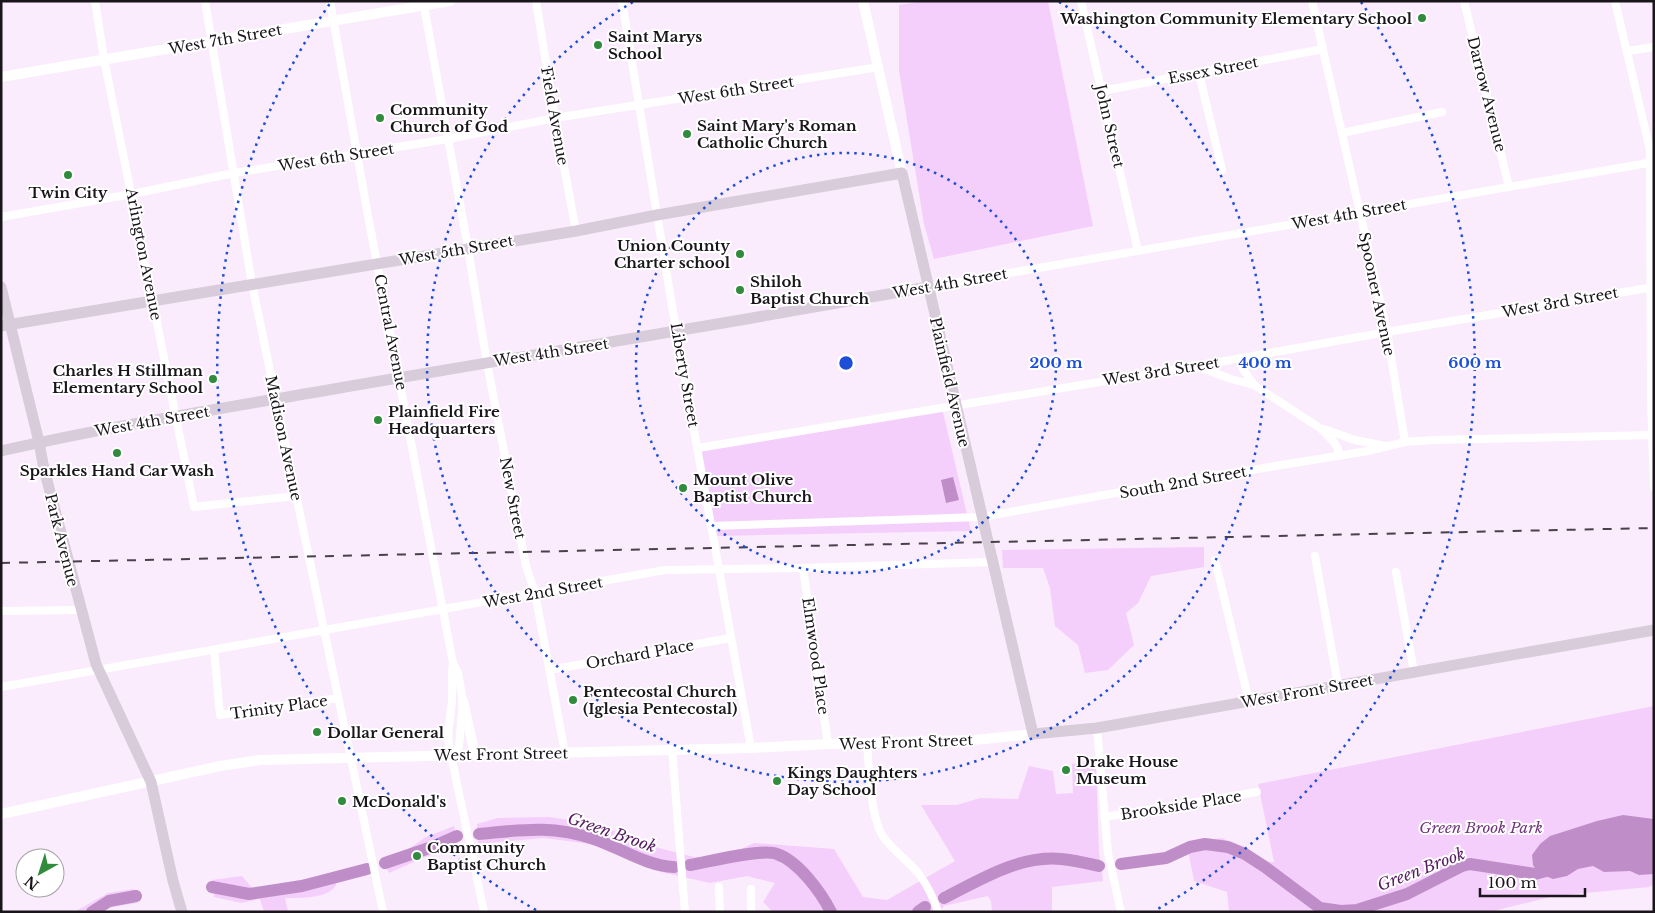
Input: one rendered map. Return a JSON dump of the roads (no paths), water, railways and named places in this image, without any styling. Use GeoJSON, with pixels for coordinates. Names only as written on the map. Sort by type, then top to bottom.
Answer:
{"type":"FeatureCollection","features":[{"type":"Feature","properties":{"kind":"main road","name":"West 5th Street"},"geometry":{"type":"LineString","coordinates":[[6,325],[377,264],[902,173]]}},
{"type":"Feature","properties":{"kind":"main road","name":"Plainfield Avenue"},"geometry":{"type":"LineString","coordinates":[[902,173],[1034,734]]}},
{"type":"Feature","properties":{"kind":"main road","name":"Park Avenue"},"geometry":{"type":"LineString","coordinates":[[1,287],[6,325],[40,442],[44,469],[80,610],[98,669],[151,782],[173,881],[182,912]]}},
{"type":"Feature","properties":{"kind":"main road","name":"West 4th Street"},"geometry":{"type":"LineString","coordinates":[[1,451],[40,442],[276,399],[486,362],[677,332],[928,287]]}},
{"type":"Feature","properties":{"kind":"main road","name":"West Front Street"},"geometry":{"type":"LineString","coordinates":[[1034,734],[1097,728],[1654,630]]}},
{"type":"Feature","properties":{"kind":"street","name":"Arlington Avenue"},"geometry":{"type":"LineString","coordinates":[[96,1],[104,59],[194,507],[296,496]]}},
{"type":"Feature","properties":{"kind":"street","name":"Madison Avenue"},"geometry":{"type":"LineString","coordinates":[[205,1],[252,284],[383,912]]}},
{"type":"Feature","properties":{"kind":"street","name":"Central Avenue"},"geometry":{"type":"LineString","coordinates":[[330,1],[368,216],[453,663],[448,745],[451,755],[459,747],[463,701],[458,673],[453,663]]}},
{"type":"Feature","properties":{"kind":"street","name":"West 7th Street"},"geometry":{"type":"LineString","coordinates":[[1,78],[450,1]]}},
{"type":"Feature","properties":{"kind":"street","name":"Field Avenue"},"geometry":{"type":"LineString","coordinates":[[536,1],[576,230]]}},
{"type":"Feature","properties":{"kind":"street","name":"Liberty Street"},"geometry":{"type":"LineString","coordinates":[[622,1],[677,332],[751,748]]}},
{"type":"Feature","properties":{"kind":"street","name":"Plainfield Avenue"},"geometry":{"type":"LineString","coordinates":[[863,1],[902,173]]}},
{"type":"Feature","properties":{"kind":"street","name":"John Street"},"geometry":{"type":"LineString","coordinates":[[1081,1],[1138,250]]}},
{"type":"Feature","properties":{"kind":"street","name":"Spooner Avenue"},"geometry":{"type":"LineString","coordinates":[[1312,1],[1387,332],[1405,442]]}},
{"type":"Feature","properties":{"kind":"street","name":"Darrow Avenue"},"geometry":{"type":"LineString","coordinates":[[1464,1],[1509,187]]}},
{"type":"Feature","properties":{"kind":"street"},"geometry":{"type":"LineString","coordinates":[[1615,1],[1652,162],[1654,486]]}},
{"type":"Feature","properties":{"kind":"street","name":"New Street"},"geometry":{"type":"LineString","coordinates":[[424,6],[468,248],[486,362],[526,566],[535,593],[565,753]]}},
{"type":"Feature","properties":{"kind":"street"},"geometry":{"type":"LineString","coordinates":[[1627,51],[1654,47]]}},
{"type":"Feature","properties":{"kind":"street","name":"Essex Street"},"geometry":{"type":"LineString","coordinates":[[1102,91],[1323,49]]}},
{"type":"Feature","properties":{"kind":"street","name":"West 6th Street"},"geometry":{"type":"LineString","coordinates":[[1,217],[132,194],[234,173],[448,139],[555,118],[879,67]]}},
{"type":"Feature","properties":{"kind":"street"},"geometry":{"type":"LineString","coordinates":[[1199,73],[1222,170]]}},
{"type":"Feature","properties":{"kind":"street"},"geometry":{"type":"LineString","coordinates":[[1342,134],[1442,112]]}},
{"type":"Feature","properties":{"kind":"street","name":"West 4th Street"},"geometry":{"type":"LineString","coordinates":[[928,287],[1652,162]]}},
{"type":"Feature","properties":{"kind":"street","name":"West 3rd Street"},"geometry":{"type":"LineString","coordinates":[[698,448],[1197,366],[1652,287]]}},
{"type":"Feature","properties":{"kind":"street"},"geometry":{"type":"LineString","coordinates":[[1241,358],[1243,369],[1254,384],[1320,428],[1334,442],[1339,456]]}},
{"type":"Feature","properties":{"kind":"street"},"geometry":{"type":"LineString","coordinates":[[1197,366],[1231,379],[1254,384]]}},
{"type":"Feature","properties":{"kind":"street"},"geometry":{"type":"LineString","coordinates":[[1320,428],[1355,440],[1387,446]]}},
{"type":"Feature","properties":{"kind":"street","name":"South 2nd Street"},"geometry":{"type":"LineString","coordinates":[[712,526],[982,517],[1171,483],[1339,456],[1405,442],[1653,435]]}},
{"type":"Feature","properties":{"kind":"street"},"geometry":{"type":"LineString","coordinates":[[1314,556],[1338,685]]}},
{"type":"Feature","properties":{"kind":"street"},"geometry":{"type":"LineString","coordinates":[[1216,560],[1249,701]]}},
{"type":"Feature","properties":{"kind":"street","name":"West 2nd Street"},"geometry":{"type":"LineString","coordinates":[[1,687],[664,570],[992,562]]}},
{"type":"Feature","properties":{"kind":"street","name":"Elmwood Place"},"geometry":{"type":"LineString","coordinates":[[803,568],[828,744]]}},
{"type":"Feature","properties":{"kind":"street"},"geometry":{"type":"LineString","coordinates":[[1396,572],[1414,672]]}},
{"type":"Feature","properties":{"kind":"street"},"geometry":{"type":"LineString","coordinates":[[1,611],[80,610]]}},
{"type":"Feature","properties":{"kind":"street","name":"Orchard Place"},"geometry":{"type":"LineString","coordinates":[[548,670],[730,638]]}},
{"type":"Feature","properties":{"kind":"street","name":"Trinity Place"},"geometry":{"type":"LineString","coordinates":[[214,650],[220,715],[338,698]]}},
{"type":"Feature","properties":{"kind":"street"},"geometry":{"type":"LineString","coordinates":[[463,701],[475,755]]}},
{"type":"Feature","properties":{"kind":"street"},"geometry":{"type":"LineString","coordinates":[[1097,728],[1108,853],[1121,912]]}},
{"type":"Feature","properties":{"kind":"street","name":"West Front Street"},"geometry":{"type":"LineString","coordinates":[[1,814],[220,766],[260,760],[751,748],[974,740],[1034,734]]}},
{"type":"Feature","properties":{"kind":"street"},"geometry":{"type":"LineString","coordinates":[[867,743],[870,785],[879,829],[884,837],[919,874],[932,896],[938,911]]}},
{"type":"Feature","properties":{"kind":"street"},"geometry":{"type":"LineString","coordinates":[[672,749],[685,912]]}},
{"type":"Feature","properties":{"kind":"street"},"geometry":{"type":"LineString","coordinates":[[451,755],[484,912]]}},
{"type":"Feature","properties":{"kind":"street","name":"Brookside Place"},"geometry":{"type":"LineString","coordinates":[[1104,817],[1257,792]]}},
{"type":"Feature","properties":{"kind":"street"},"geometry":{"type":"LineString","coordinates":[[719,887],[720,912]]}},
{"type":"Feature","properties":{"kind":"street"},"geometry":{"type":"LineString","coordinates":[[751,889],[751,912]]}},
{"type":"Feature","properties":{"kind":"waterway","name":"Green Brook"},"geometry":{"type":"LineString","coordinates":[[479,834],[537,830],[564,832],[594,839],[653,863],[674,867]]}},
{"type":"Feature","properties":{"kind":"waterway","name":"Green Brook"},"geometry":{"type":"LineString","coordinates":[[385,863],[432,847],[457,836]]}},
{"type":"Feature","properties":{"kind":"waterway","name":"Green Brook"},"geometry":{"type":"LineString","coordinates":[[1121,864],[1166,858],[1190,847],[1205,844],[1228,847],[1245,854],[1265,867],[1320,908],[1341,911],[1357,910],[1407,894],[1462,866],[1470,864],[1535,874],[1553,869]]}},
{"type":"Feature","properties":{"kind":"waterway","name":"Green Brook"},"geometry":{"type":"LineString","coordinates":[[690,865],[747,854],[777,854],[801,870],[821,895],[831,912]]}},
{"type":"Feature","properties":{"kind":"waterway","name":"Green Brook"},"geometry":{"type":"LineString","coordinates":[[944,898],[1000,870],[1030,861],[1061,859],[1099,866]]}},
{"type":"Feature","properties":{"kind":"waterway","name":"Green Brook"},"geometry":{"type":"LineString","coordinates":[[212,887],[249,894],[302,886],[367,869]]}},
{"type":"Feature","properties":{"kind":"waterway","name":"Green Brook"},"geometry":{"type":"LineString","coordinates":[[92,912],[109,901],[136,896]]}},
{"type":"Feature","properties":{"kind":"waterway","name":"Green Brook"},"geometry":{"type":"LineString","coordinates":[[918,912],[925,907]]}},
{"type":"Feature","properties":{"kind":"railway"},"geometry":{"type":"LineString","coordinates":[[1,563],[1654,528]]}},
{"type":"Feature","properties":{"kind":"place","name":"Washington Community Elementary School"},"geometry":{"type":"Point","coordinates":[1422,18]}},
{"type":"Feature","properties":{"kind":"place","name":"Saint Marys School"},"geometry":{"type":"Point","coordinates":[598,45]}},
{"type":"Feature","properties":{"kind":"place","name":"Community Church of God"},"geometry":{"type":"Point","coordinates":[380,118]}},
{"type":"Feature","properties":{"kind":"place","name":"Saint Mary's Roman Catholic Church"},"geometry":{"type":"Point","coordinates":[687,134]}},
{"type":"Feature","properties":{"kind":"place","name":"Twin City"},"geometry":{"type":"Point","coordinates":[68,175]}},
{"type":"Feature","properties":{"kind":"place","name":"Union County Charter school"},"geometry":{"type":"Point","coordinates":[740,254]}},
{"type":"Feature","properties":{"kind":"place","name":"Shiloh Baptist Church"},"geometry":{"type":"Point","coordinates":[740,290]}},
{"type":"Feature","properties":{"kind":"place","name":"Charles H Stillman Elementary School"},"geometry":{"type":"Point","coordinates":[213,379]}},
{"type":"Feature","properties":{"kind":"place","name":"Plainfield Fire Headquarters"},"geometry":{"type":"Point","coordinates":[378,420]}},
{"type":"Feature","properties":{"kind":"place","name":"Sparkles Hand Car Wash"},"geometry":{"type":"Point","coordinates":[117,453]}},
{"type":"Feature","properties":{"kind":"place","name":"Mount Olive Baptist Church"},"geometry":{"type":"Point","coordinates":[683,488]}},
{"type":"Feature","properties":{"kind":"place","name":"Pentecostal Church (Iglesia Pentecostal)"},"geometry":{"type":"Point","coordinates":[573,700]}},
{"type":"Feature","properties":{"kind":"place","name":"Dollar General"},"geometry":{"type":"Point","coordinates":[317,732]}},
{"type":"Feature","properties":{"kind":"place","name":"Drake House Museum"},"geometry":{"type":"Point","coordinates":[1066,770]}},
{"type":"Feature","properties":{"kind":"place","name":"Kings Daughters Day School"},"geometry":{"type":"Point","coordinates":[777,781]}},
{"type":"Feature","properties":{"kind":"place","name":"McDonald's"},"geometry":{"type":"Point","coordinates":[342,801]}},
{"type":"Feature","properties":{"kind":"place","name":"Community Baptist Church"},"geometry":{"type":"Point","coordinates":[417,856]}},
{"type":"Feature","properties":{"kind":"park label","name":"Green Brook Park"},"geometry":{"type":"Point","coordinates":[1481,827]}}]}
